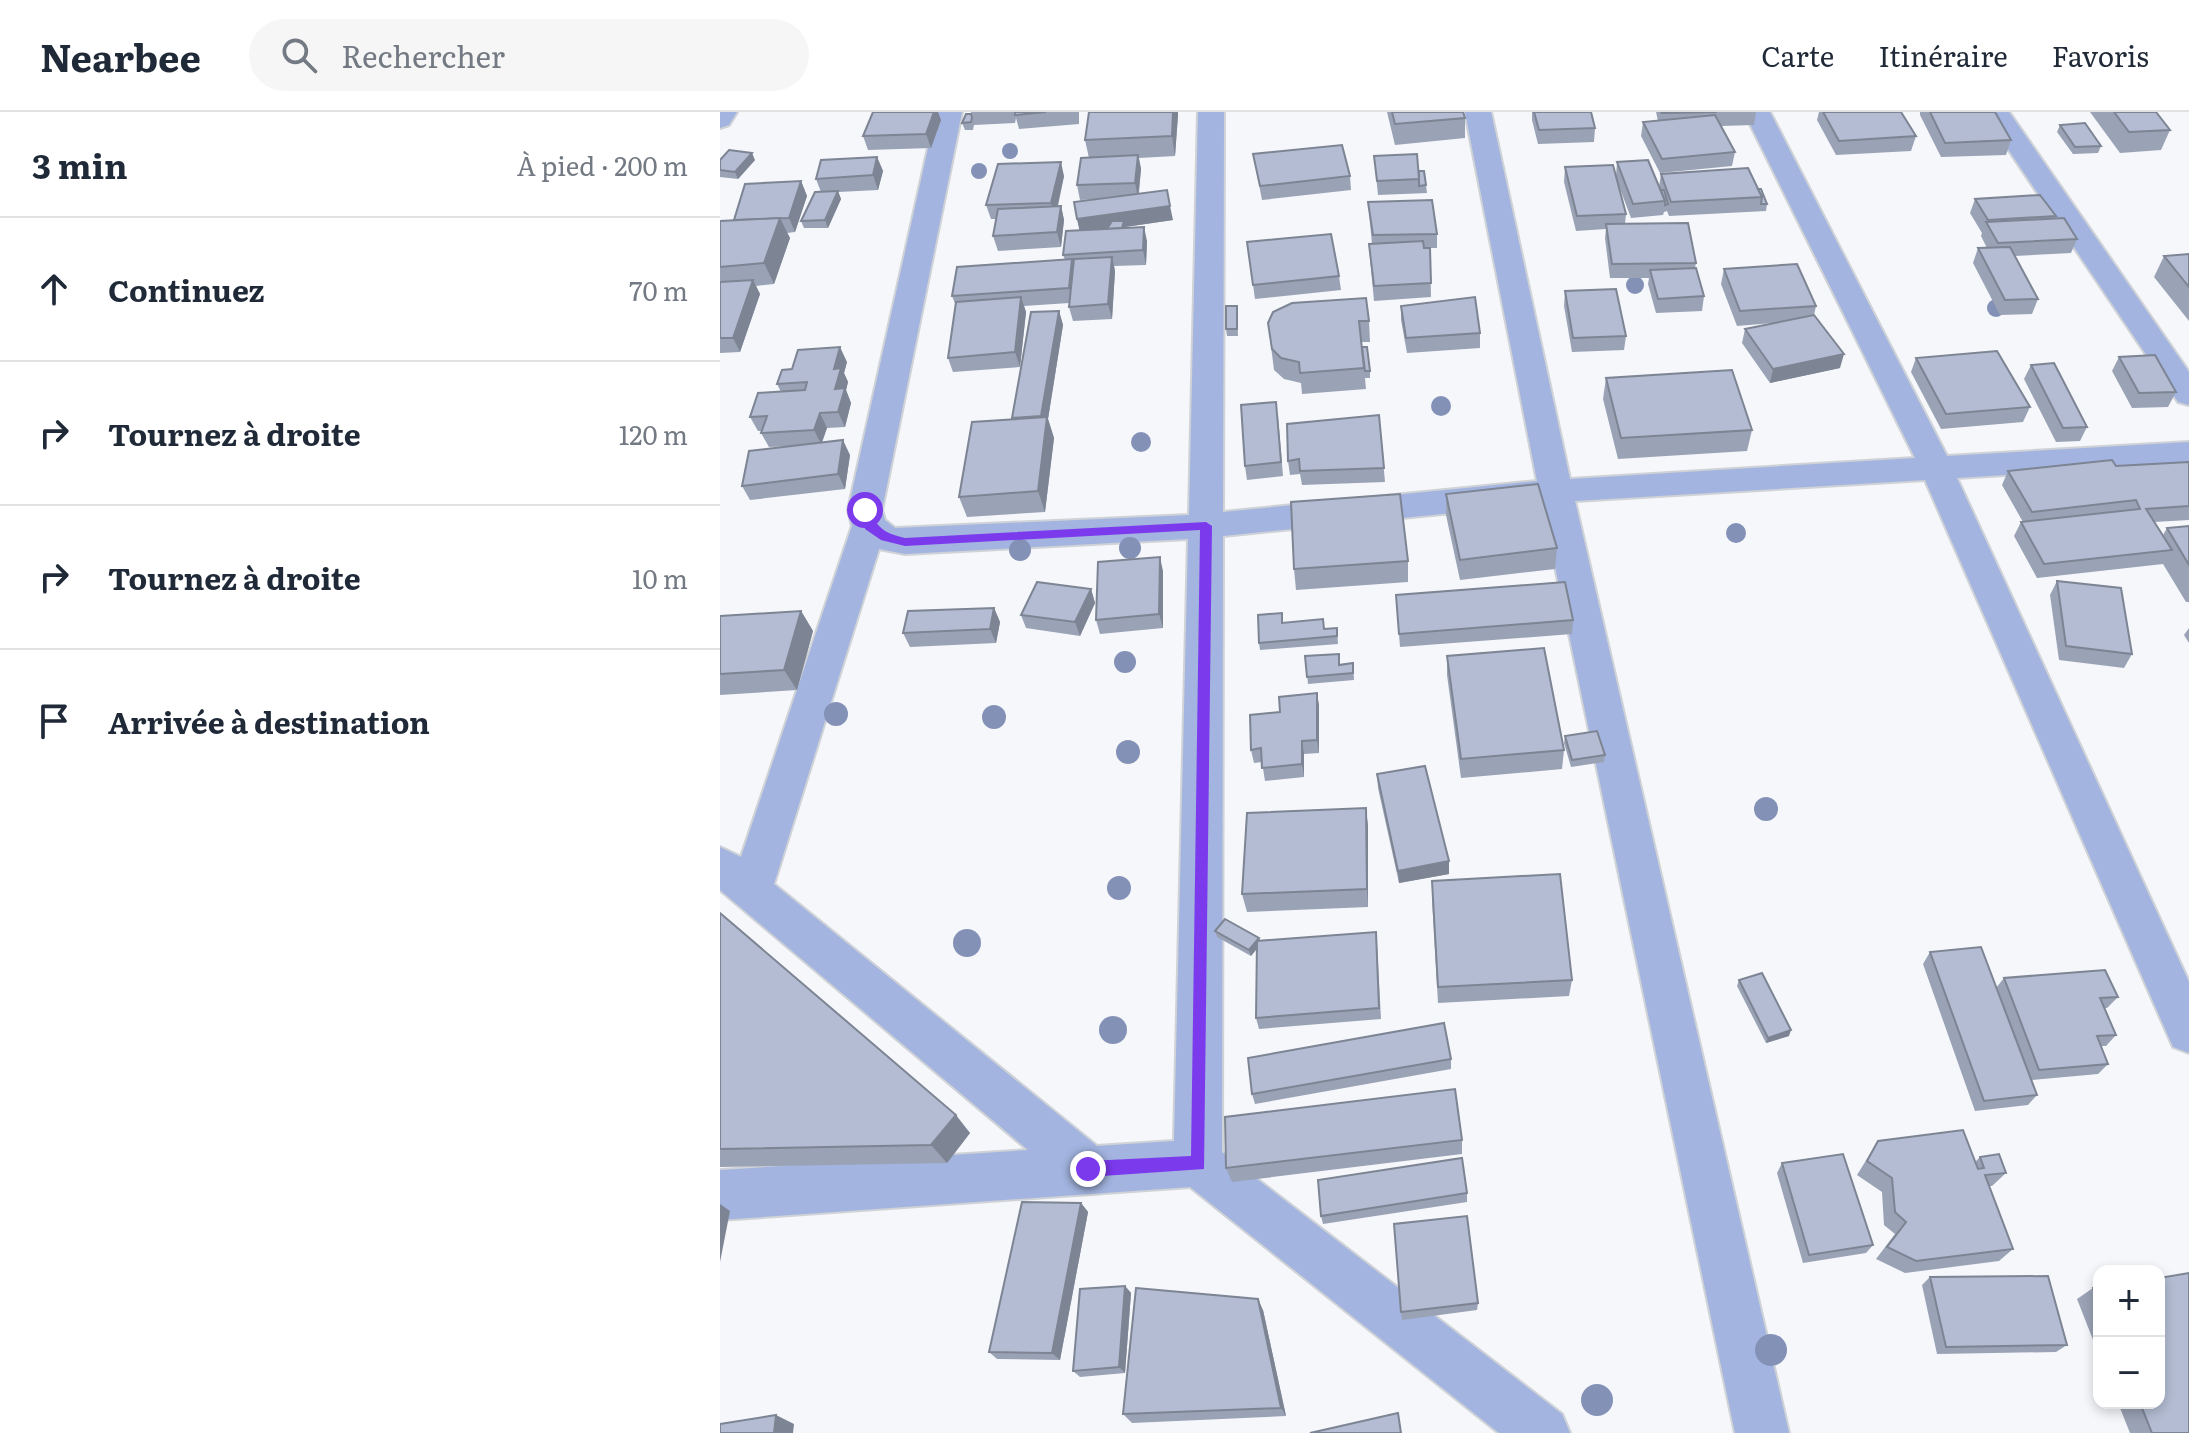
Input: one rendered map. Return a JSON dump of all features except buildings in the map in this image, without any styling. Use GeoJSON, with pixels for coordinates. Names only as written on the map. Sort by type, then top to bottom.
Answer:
{"type":"FeatureCollection","features":[{"type":"Feature","properties":{"kind":"street"},"geometry":{"type":"LineString","coordinates":[[720,120],[724,112]]}},
{"type":"Feature","properties":{"kind":"street"},"geometry":{"type":"LineString","coordinates":[[949,112],[865,510],[869,526],[736,878],[1088,1169]]}},
{"type":"Feature","properties":{"kind":"street"},"geometry":{"type":"LineString","coordinates":[[1198,1163],[1211,112]]}},
{"type":"Feature","properties":{"kind":"street"},"geometry":{"type":"LineString","coordinates":[[1478,112],[1556,491],[1762,1433]]}},
{"type":"Feature","properties":{"kind":"street"},"geometry":{"type":"LineString","coordinates":[[1757,112],[1936,468],[2189,1032]]}},
{"type":"Feature","properties":{"kind":"street"},"geometry":{"type":"LineString","coordinates":[[1996,112],[2189,395]]}},
{"type":"Feature","properties":{"kind":"street"},"geometry":{"type":"LineString","coordinates":[[869,526],[885,538],[905,542],[1206,526],[1556,491],[2189,453]]}},
{"type":"Feature","properties":{"kind":"street"},"geometry":{"type":"LineString","coordinates":[[720,1195],[1198,1163],[1543,1433]]}},
{"type":"Feature","properties":{"kind":"route"},"geometry":{"type":"LineString","coordinates":[[865,510],[869,526],[885,538],[905,542],[1206,526],[1198,1163],[1088,1169]]}}]}
